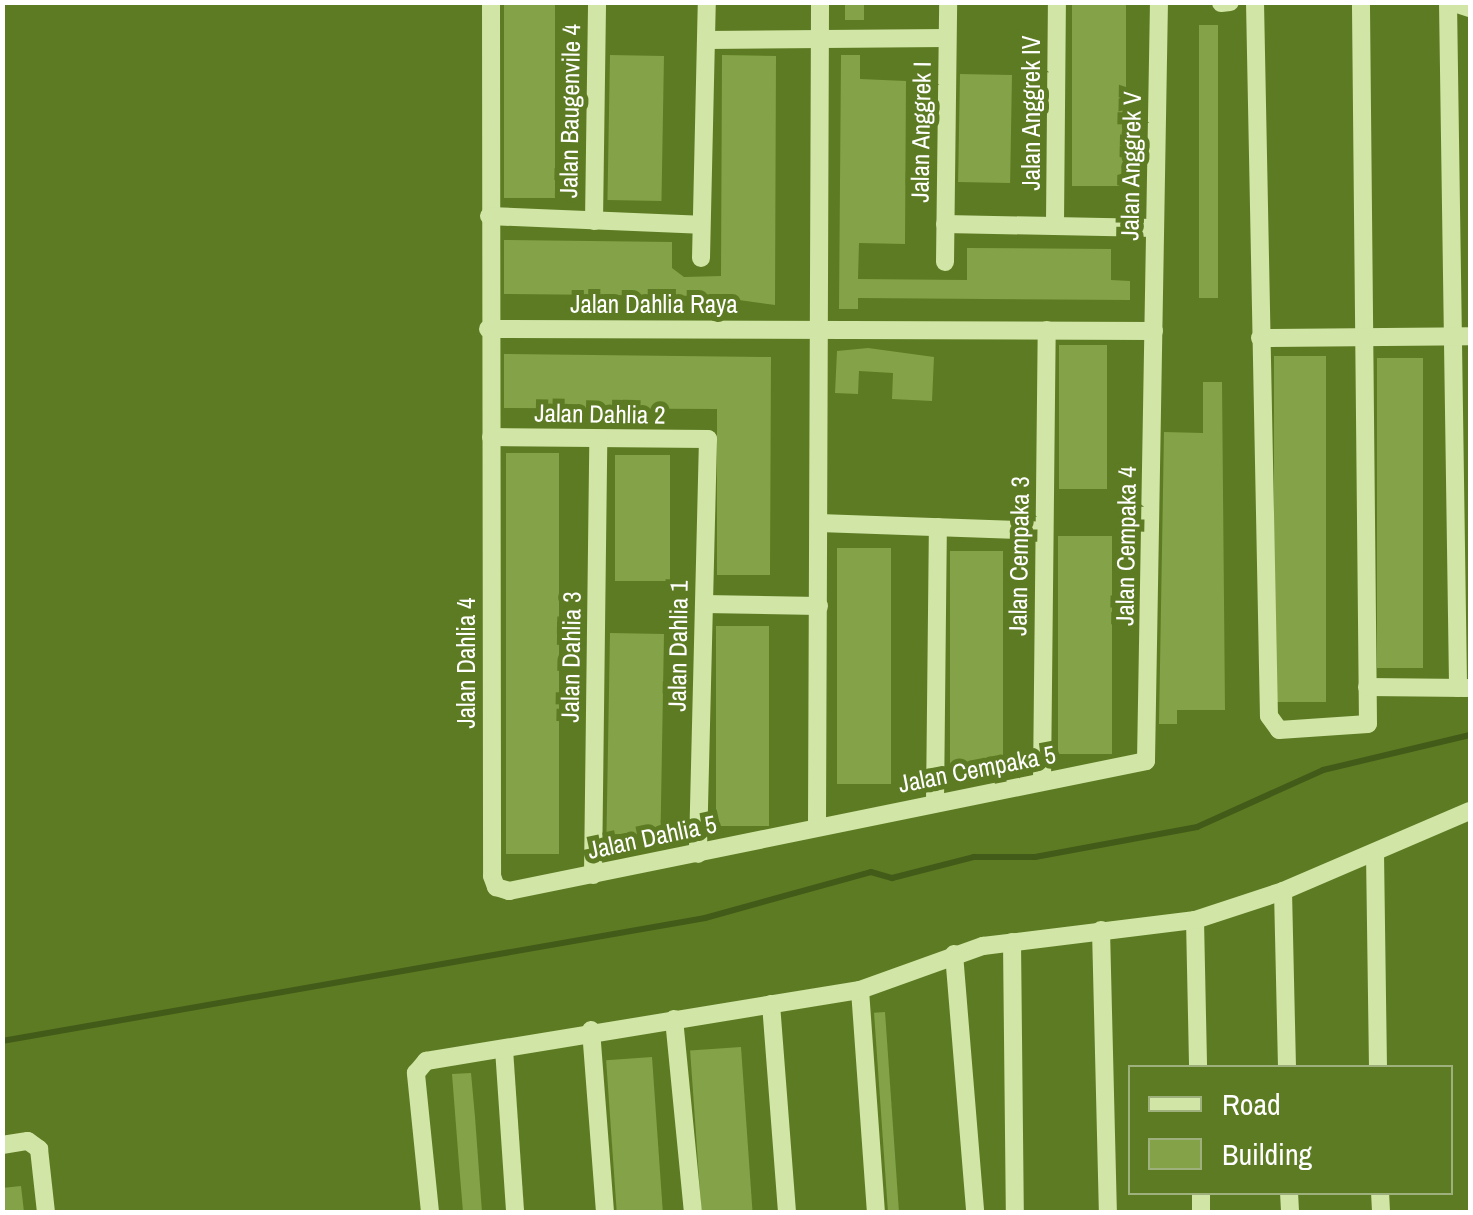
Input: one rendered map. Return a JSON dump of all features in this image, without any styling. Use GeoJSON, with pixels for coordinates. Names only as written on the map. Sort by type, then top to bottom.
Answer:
{"type":"FeatureCollection","features":[{"type":"Feature","properties":{"kind":"street","name":"Jalan Dahlia 4"},"geometry":{"type":"LineString","coordinates":[[491,2],[488,329],[496,887]]}},
{"type":"Feature","properties":{"kind":"street","name":"Jalan Baugenvile 4"},"geometry":{"type":"LineString","coordinates":[[594,221],[597,2]]}},
{"type":"Feature","properties":{"kind":"street"},"geometry":{"type":"LineString","coordinates":[[701,258],[706,2]]}},
{"type":"Feature","properties":{"kind":"street"},"geometry":{"type":"LineString","coordinates":[[816,826],[820,2]]}},
{"type":"Feature","properties":{"kind":"street","name":"Jalan Anggrek I"},"geometry":{"type":"LineString","coordinates":[[944,262],[948,2]]}},
{"type":"Feature","properties":{"kind":"street","name":"Jalan Anggrek IV"},"geometry":{"type":"LineString","coordinates":[[1055,224],[1057,2]]}},
{"type":"Feature","properties":{"kind":"street","name":"Jalan Anggrek V"},"geometry":{"type":"LineString","coordinates":[[1154,331],[1160,2]]}},
{"type":"Feature","properties":{"kind":"street"},"geometry":{"type":"LineString","coordinates":[[1220,3],[1230,2]]}},
{"type":"Feature","properties":{"kind":"street"},"geometry":{"type":"LineString","coordinates":[[1254,2],[1272,726],[1368,724],[1361,2]]}},
{"type":"Feature","properties":{"kind":"street"},"geometry":{"type":"LineString","coordinates":[[1368,687],[1464,688],[1462,336],[1450,2],[1470,8]]}},
{"type":"Feature","properties":{"kind":"street"},"geometry":{"type":"LineString","coordinates":[[706,40],[947,38]]}},
{"type":"Feature","properties":{"kind":"street"},"geometry":{"type":"LineString","coordinates":[[488,216],[700,226]]}},
{"type":"Feature","properties":{"kind":"street"},"geometry":{"type":"LineString","coordinates":[[945,224],[1154,228]]}},
{"type":"Feature","properties":{"kind":"street","name":"Jalan Dahlia Raya"},"geometry":{"type":"LineString","coordinates":[[488,329],[1154,331]]}},
{"type":"Feature","properties":{"kind":"street","name":"Jalan Cempaka 3"},"geometry":{"type":"LineString","coordinates":[[1042,782],[1047,330]]}},
{"type":"Feature","properties":{"kind":"street","name":"Jalan Cempaka 4"},"geometry":{"type":"LineString","coordinates":[[1146,762],[1154,331]]}},
{"type":"Feature","properties":{"kind":"street"},"geometry":{"type":"LineString","coordinates":[[1260,338],[1462,336]]}},
{"type":"Feature","properties":{"kind":"street","name":"Jalan Dahlia 2"},"geometry":{"type":"LineString","coordinates":[[491,437],[708,439]]}},
{"type":"Feature","properties":{"kind":"street","name":"Jalan Dahlia 1"},"geometry":{"type":"LineString","coordinates":[[698,854],[708,439]]}},
{"type":"Feature","properties":{"kind":"street","name":"Jalan Dahlia 3"},"geometry":{"type":"LineString","coordinates":[[593,875],[598,440]]}},
{"type":"Feature","properties":{"kind":"street"},"geometry":{"type":"LineString","coordinates":[[819,523],[1044,530]]}},
{"type":"Feature","properties":{"kind":"street"},"geometry":{"type":"LineString","coordinates":[[935,802],[938,527]]}},
{"type":"Feature","properties":{"kind":"street"},"geometry":{"type":"LineString","coordinates":[[704,604],[819,606]]}},
{"type":"Feature","properties":{"kind":"street","name":"Jalan Cempaka 5"},"geometry":{"type":"LineString","coordinates":[[816,826],[1146,762]]}},
{"type":"Feature","properties":{"kind":"street"},"geometry":{"type":"LineString","coordinates":[[430,1212],[418,1068],[591,1030],[860,990],[954,954],[1012,942],[1194,920],[1283,891],[1470,811]]}},
{"type":"Feature","properties":{"kind":"street","name":"Jalan Dahlia 5"},"geometry":{"type":"LineString","coordinates":[[496,887],[516,890],[816,826]]}},
{"type":"Feature","properties":{"kind":"street"},"geometry":{"type":"LineString","coordinates":[[1375,853],[1378,1065]]}},
{"type":"Feature","properties":{"kind":"street"},"geometry":{"type":"LineString","coordinates":[[1283,891],[1287,1065]]}},
{"type":"Feature","properties":{"kind":"street"},"geometry":{"type":"LineString","coordinates":[[1194,920],[1198,1065]]}},
{"type":"Feature","properties":{"kind":"street"},"geometry":{"type":"LineString","coordinates":[[1101,930],[1108,1212]]}},
{"type":"Feature","properties":{"kind":"street"},"geometry":{"type":"LineString","coordinates":[[1012,942],[1016,1212]]}},
{"type":"Feature","properties":{"kind":"street"},"geometry":{"type":"LineString","coordinates":[[954,954],[974,1212]]}},
{"type":"Feature","properties":{"kind":"street"},"geometry":{"type":"LineString","coordinates":[[860,990],[876,1212]]}},
{"type":"Feature","properties":{"kind":"street"},"geometry":{"type":"LineString","coordinates":[[771,1004],[787,1212]]}},
{"type":"Feature","properties":{"kind":"street"},"geometry":{"type":"LineString","coordinates":[[674,1020],[693,1212]]}},
{"type":"Feature","properties":{"kind":"street"},"geometry":{"type":"LineString","coordinates":[[591,1030],[604,1212]]}},
{"type":"Feature","properties":{"kind":"street"},"geometry":{"type":"LineString","coordinates":[[504,1049],[514,1212]]}},
{"type":"Feature","properties":{"kind":"street"},"geometry":{"type":"LineString","coordinates":[[2,1145],[36,1144],[46,1212]]}},
{"type":"Feature","properties":{"kind":"building"},"geometry":{"type":"Polygon","coordinates":[[[504,2],[555,2],[555,198],[504,198],[504,2]]]}},
{"type":"Feature","properties":{"kind":"building"},"geometry":{"type":"Polygon","coordinates":[[[845,2],[864,2],[864,20],[845,20],[845,2]]]}},
{"type":"Feature","properties":{"kind":"building"},"geometry":{"type":"Polygon","coordinates":[[[1072,2],[1126,2],[1126,186],[1072,186],[1072,2]]]}},
{"type":"Feature","properties":{"kind":"building"},"geometry":{"type":"Polygon","coordinates":[[[1199,25],[1218,25],[1218,298],[1199,298],[1199,25]]]}},
{"type":"Feature","properties":{"kind":"building"},"geometry":{"type":"Polygon","coordinates":[[[610,55],[664,56],[661,201],[607,200],[610,55]]]}},
{"type":"Feature","properties":{"kind":"building"},"geometry":{"type":"Polygon","coordinates":[[[722,55],[776,56],[775,305],[710,296],[504,294],[504,240],[672,242],[672,268],[684,277],[721,276],[722,55]]]}},
{"type":"Feature","properties":{"kind":"building"},"geometry":{"type":"Polygon","coordinates":[[[841,55],[860,55],[860,79],[906,81],[905,244],[859,243],[858,279],[967,280],[967,248],[1111,249],[1111,280],[1130,281],[1130,300],[858,298],[858,309],[839,309],[841,55]]]}},
{"type":"Feature","properties":{"kind":"building"},"geometry":{"type":"Polygon","coordinates":[[[960,74],[1012,75],[1010,183],[958,182],[960,74]]]}},
{"type":"Feature","properties":{"kind":"building"},"geometry":{"type":"Polygon","coordinates":[[[1059,345],[1107,345],[1107,489],[1059,489],[1059,345]]]}},
{"type":"Feature","properties":{"kind":"building"},"geometry":{"type":"Polygon","coordinates":[[[868,348],[934,357],[932,401],[892,399],[893,373],[859,371],[858,394],[835,393],[837,351],[868,348]]]}},
{"type":"Feature","properties":{"kind":"building"},"geometry":{"type":"Polygon","coordinates":[[[504,354],[771,357],[770,575],[717,575],[717,409],[504,408],[504,354]]]}},
{"type":"Feature","properties":{"kind":"building"},"geometry":{"type":"Polygon","coordinates":[[[1274,356],[1326,356],[1326,702],[1274,702],[1274,356]]]}},
{"type":"Feature","properties":{"kind":"building"},"geometry":{"type":"Polygon","coordinates":[[[1377,358],[1423,358],[1423,668],[1377,668],[1377,358]]]}},
{"type":"Feature","properties":{"kind":"building"},"geometry":{"type":"Polygon","coordinates":[[[1203,382],[1222,382],[1225,710],[1177,710],[1177,724],[1159,724],[1164,432],[1203,433],[1203,382]]]}},
{"type":"Feature","properties":{"kind":"building"},"geometry":{"type":"Polygon","coordinates":[[[506,453],[559,453],[559,854],[506,854],[506,453]]]}},
{"type":"Feature","properties":{"kind":"building"},"geometry":{"type":"Polygon","coordinates":[[[615,455],[670,455],[670,581],[615,581],[615,455]]]}},
{"type":"Feature","properties":{"kind":"building"},"geometry":{"type":"Polygon","coordinates":[[[1058,536],[1112,536],[1112,754],[1058,754],[1058,536]]]}},
{"type":"Feature","properties":{"kind":"building"},"geometry":{"type":"Polygon","coordinates":[[[837,548],[891,548],[891,784],[837,784],[837,548]]]}},
{"type":"Feature","properties":{"kind":"building"},"geometry":{"type":"Polygon","coordinates":[[[950,551],[1003,551],[1003,769],[950,769],[950,551]]]}},
{"type":"Feature","properties":{"kind":"building"},"geometry":{"type":"Polygon","coordinates":[[[716,626],[769,626],[769,826],[716,826],[716,626]]]}},
{"type":"Feature","properties":{"kind":"building"},"geometry":{"type":"Polygon","coordinates":[[[610,633],[664,634],[660,835],[606,834],[610,633]]]}},
{"type":"Feature","properties":{"kind":"building"},"geometry":{"type":"Polygon","coordinates":[[[885,1012],[899,1212],[888,1212],[874,1013],[885,1012]]]}},
{"type":"Feature","properties":{"kind":"building"},"geometry":{"type":"Polygon","coordinates":[[[741,1047],[753,1212],[701,1212],[690,1051],[741,1047]]]}},
{"type":"Feature","properties":{"kind":"building"},"geometry":{"type":"Polygon","coordinates":[[[652,1057],[663,1212],[617,1212],[606,1060],[652,1057]]]}},
{"type":"Feature","properties":{"kind":"building"},"geometry":{"type":"Polygon","coordinates":[[[471,1073],[482,1212],[463,1212],[459,1164],[452,1074],[471,1073]]]}},
{"type":"Feature","properties":{"kind":"building"},"geometry":{"type":"Polygon","coordinates":[[[21,1186],[24,1212],[2,1212],[2,1188],[21,1186]]]}},
{"type":"Feature","properties":{"kind":"waterway"},"geometry":{"type":"LineString","coordinates":[[2,1041],[705,918],[871,872],[892,878],[974,857],[1035,857],[1197,827],[1323,770],[1470,735]]}}]}
